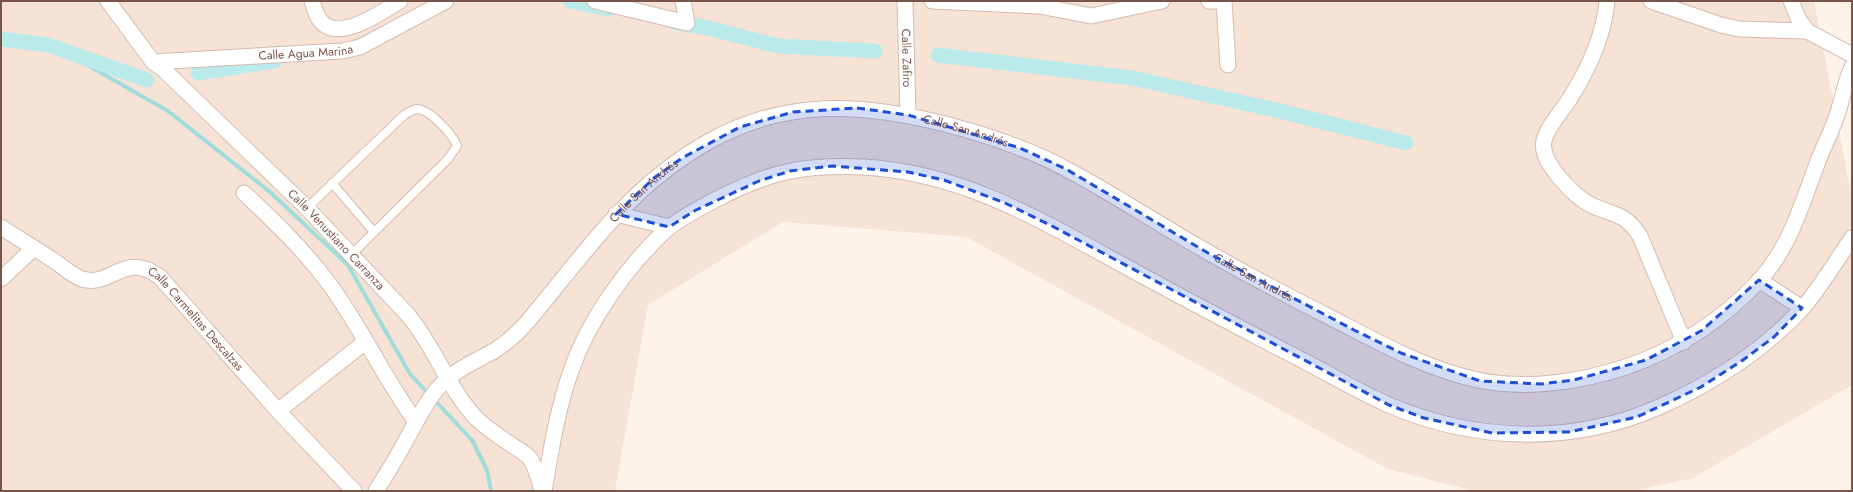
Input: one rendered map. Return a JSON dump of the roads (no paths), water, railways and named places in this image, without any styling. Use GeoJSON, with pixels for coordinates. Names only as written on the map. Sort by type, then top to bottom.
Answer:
{"type":"FeatureCollection","features":[{"type":"Feature","properties":{"kind":"street","name":"Calle Venustiano Carranza"},"geometry":{"type":"LineString","coordinates":[[108,1],[153,62],[164,70],[307,208],[408,315],[423,332],[443,383],[454,389],[478,419],[497,436],[528,456],[534,466],[543,491]]}},
{"type":"Feature","properties":{"kind":"street"},"geometry":{"type":"LineString","coordinates":[[312,1],[318,17],[326,26],[336,29],[360,24],[400,1]]}},
{"type":"Feature","properties":{"kind":"street","name":"Calle Agua Marina"},"geometry":{"type":"LineString","coordinates":[[153,62],[342,51],[360,47],[446,1]]}},
{"type":"Feature","properties":{"kind":"street"},"geometry":{"type":"LineString","coordinates":[[595,1],[687,23],[683,1]]}},
{"type":"Feature","properties":{"kind":"street","name":"Calle Zafiro"},"geometry":{"type":"LineString","coordinates":[[905,1],[908,115]]}},
{"type":"Feature","properties":{"kind":"street"},"geometry":{"type":"LineString","coordinates":[[932,1],[1040,6],[1091,16],[1162,1]]}},
{"type":"Feature","properties":{"kind":"street"},"geometry":{"type":"LineString","coordinates":[[1209,1],[1224,1],[1228,65]]}},
{"type":"Feature","properties":{"kind":"street"},"geometry":{"type":"LineString","coordinates":[[1607,1],[1600,36],[1589,63],[1576,88],[1546,134],[1544,152],[1559,177],[1579,198],[1593,206],[1618,214],[1634,227],[1640,236],[1684,342]]}},
{"type":"Feature","properties":{"kind":"street"},"geometry":{"type":"LineString","coordinates":[[1651,1],[1721,25],[1739,29],[1807,31],[1852,55]]}},
{"type":"Feature","properties":{"kind":"street"},"geometry":{"type":"LineString","coordinates":[[1791,1],[1798,18],[1807,31]]}},
{"type":"Feature","properties":{"kind":"street","name":"Calle San Andrés"},"geometry":{"type":"LineString","coordinates":[[443,383],[512,338],[526,324],[590,243],[616,214],[654,178],[682,158],[710,141],[740,127],[793,112],[824,108],[857,108],[908,115],[968,130],[1020,148],[1066,169],[1208,253],[1295,300],[1401,353],[1443,370],[1480,380],[1512,384],[1542,384],[1574,380],[1610,372],[1646,360],[1684,342],[1701,331],[1759,280],[1782,249],[1797,222],[1820,156],[1835,121],[1852,67]]}},
{"type":"Feature","properties":{"kind":"street"},"geometry":{"type":"LineString","coordinates":[[543,491],[564,393],[581,347],[615,290],[641,256],[669,227],[696,210],[728,194],[790,171],[832,166],[869,168],[908,172],[944,180],[1004,203],[1045,223],[1214,314],[1389,405],[1424,418],[1492,433],[1527,435],[1569,432],[1605,426],[1637,417],[1701,387],[1743,360],[1774,337],[1802,308],[1823,282],[1852,238]]}},
{"type":"Feature","properties":{"kind":"street"},"geometry":{"type":"LineString","coordinates":[[244,193],[280,226],[317,268],[334,291],[399,399],[416,422]]}},
{"type":"Feature","properties":{"kind":"street"},"geometry":{"type":"LineString","coordinates":[[616,214],[669,227]]}},
{"type":"Feature","properties":{"kind":"street","name":"Calle Carmelitas Descalzas"},"geometry":{"type":"LineString","coordinates":[[1,227],[81,278],[99,279],[122,269],[134,266],[143,267],[152,271],[160,277],[278,411],[354,491]]}},
{"type":"Feature","properties":{"kind":"street"},"geometry":{"type":"LineString","coordinates":[[1,279],[34,248]]}},
{"type":"Feature","properties":{"kind":"street"},"geometry":{"type":"LineString","coordinates":[[1759,280],[1802,308]]}},
{"type":"Feature","properties":{"kind":"street"},"geometry":{"type":"LineString","coordinates":[[278,411],[365,342]]}},
{"type":"Feature","properties":{"kind":"street"},"geometry":{"type":"LineString","coordinates":[[376,491],[416,422],[443,383]]}},
{"type":"Feature","properties":{"kind":"lane"},"geometry":{"type":"LineString","coordinates":[[307,208],[410,111],[418,109],[425,112],[450,132],[457,146],[448,159],[352,255]]}},
{"type":"Feature","properties":{"kind":"lane"},"geometry":{"type":"LineString","coordinates":[[332,184],[374,232]]}},
{"type":"Feature","properties":{"kind":"waterway"},"geometry":{"type":"LineString","coordinates":[[570,1],[608,9]]}},
{"type":"Feature","properties":{"kind":"waterway"},"geometry":{"type":"LineString","coordinates":[[674,22],[708,28],[778,46],[875,51]]}},
{"type":"Feature","properties":{"kind":"waterway"},"geometry":{"type":"LineString","coordinates":[[1,39],[48,45],[147,80]]}},
{"type":"Feature","properties":{"kind":"waterway"},"geometry":{"type":"LineString","coordinates":[[61,50],[168,111],[270,192],[348,265],[410,374],[472,440],[487,470],[491,491]]}},
{"type":"Feature","properties":{"kind":"waterway"},"geometry":{"type":"LineString","coordinates":[[938,55],[1132,78],[1280,111],[1406,143]]}},
{"type":"Feature","properties":{"kind":"waterway"},"geometry":{"type":"LineString","coordinates":[[198,73],[275,61]]}}]}
